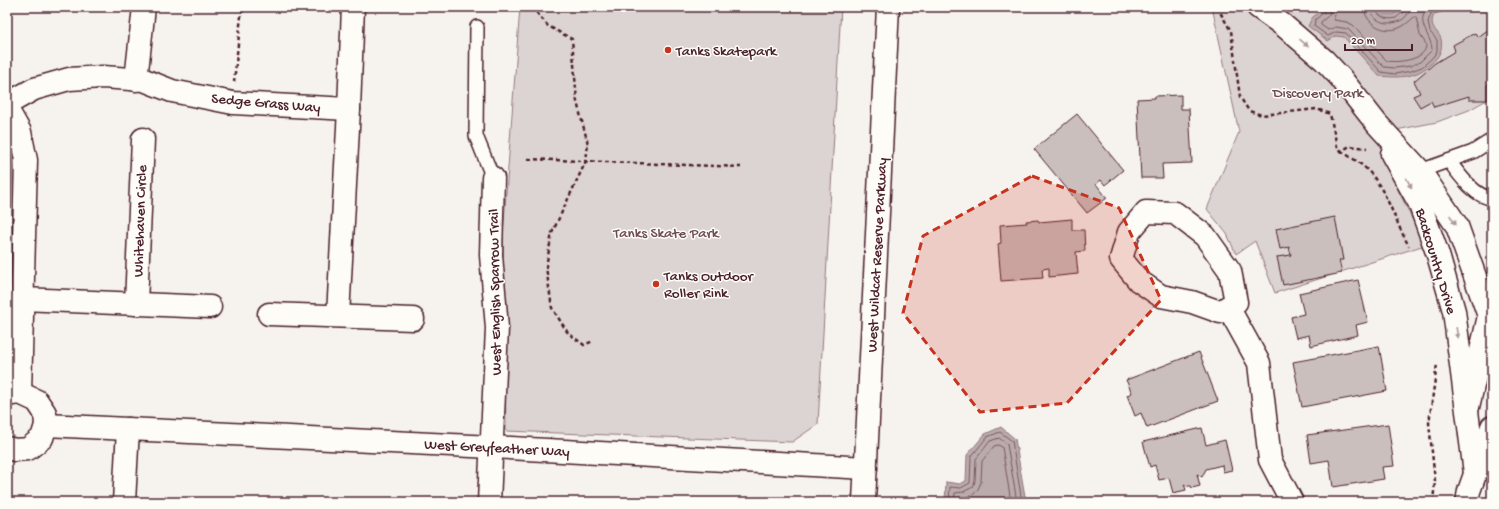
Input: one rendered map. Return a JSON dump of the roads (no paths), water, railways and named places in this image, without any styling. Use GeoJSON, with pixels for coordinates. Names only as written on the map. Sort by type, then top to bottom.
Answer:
{"type":"FeatureCollection","features":[{"type":"Feature","properties":{"kind":"street"},"geometry":{"type":"LineString","coordinates":[[136,80],[144,7]]}},
{"type":"Feature","properties":{"kind":"street"},"geometry":{"type":"LineString","coordinates":[[338,316],[353,7]]}},
{"type":"Feature","properties":{"kind":"street","name":"West Wildcat Reserve Parkway"},"geometry":{"type":"LineString","coordinates":[[864,502],[888,7]]}},
{"type":"Feature","properties":{"kind":"street","name":"Backcountry Drive"},"geometry":{"type":"LineString","coordinates":[[1258,7],[1283,25],[1324,60],[1340,77],[1377,124],[1420,171],[1457,226],[1491,317],[1468,408]]}},
{"type":"Feature","properties":{"kind":"street","name":"Sedge Grass Way"},"geometry":{"type":"LineString","coordinates":[[7,104],[34,89],[69,79],[103,77],[144,80],[172,91],[233,103],[349,109]]}},
{"type":"Feature","properties":{"kind":"street"},"geometry":{"type":"LineString","coordinates":[[7,109],[20,132],[26,160],[22,300],[13,394],[38,401],[45,413],[46,425],[42,438],[28,449],[15,450],[7,448]]}},
{"type":"Feature","properties":{"kind":"street","name":"Backcountry Drive"},"geometry":{"type":"LineString","coordinates":[[1377,124],[1419,202],[1438,255],[1454,311],[1468,408],[1475,473]]}},
{"type":"Feature","properties":{"kind":"street","name":"Whitehaven Circle"},"geometry":{"type":"LineString","coordinates":[[136,304],[143,138]]}},
{"type":"Feature","properties":{"kind":"street","name":"West English Sparrow Trail"},"geometry":{"type":"LineString","coordinates":[[489,502],[497,328],[491,254],[493,178]]}},
{"type":"Feature","properties":{"kind":"street"},"geometry":{"type":"LineString","coordinates":[[1146,212],[1175,213],[1205,236],[1230,271],[1236,302],[1228,307],[1220,312],[1192,302],[1161,296],[1139,281],[1121,260],[1129,232],[1146,212]]}},
{"type":"Feature","properties":{"kind":"street"},"geometry":{"type":"LineString","coordinates":[[22,300],[210,308]]}},
{"type":"Feature","properties":{"kind":"street"},"geometry":{"type":"LineString","coordinates":[[1228,307],[1258,364],[1270,460],[1292,502]]}},
{"type":"Feature","properties":{"kind":"street"},"geometry":{"type":"LineString","coordinates":[[270,314],[413,320]]}},
{"type":"Feature","properties":{"kind":"street"},"geometry":{"type":"LineString","coordinates":[[46,425],[128,429],[124,502]]}},
{"type":"Feature","properties":{"kind":"street","name":"Backcountry Drive"},"geometry":{"type":"LineString","coordinates":[[1467,502],[1475,473],[1492,427]]}},
{"type":"Feature","properties":{"kind":"street","name":"West Greyfeather Way"},"geometry":{"type":"LineString","coordinates":[[128,429],[492,447],[866,468]]}},
{"type":"Feature","properties":{"kind":"lane"},"geometry":{"type":"LineString","coordinates":[[477,27],[476,136],[493,178]]}},
{"type":"Feature","properties":{"kind":"lane"},"geometry":{"type":"LineString","coordinates":[[1420,171],[1473,152],[1492,140]]}},
{"type":"Feature","properties":{"kind":"lane"},"geometry":{"type":"LineString","coordinates":[[1449,161],[1466,183],[1486,198],[1492,198]]}},
{"type":"Feature","properties":{"kind":"water"},"geometry":{"type":"Polygon","coordinates":[[[1321,7],[1378,7],[1384,14],[1394,14],[1403,7],[1454,7],[1453,9],[1434,14],[1432,19],[1434,29],[1441,39],[1441,50],[1436,59],[1425,69],[1419,72],[1407,76],[1394,77],[1379,76],[1344,37],[1336,36],[1328,41],[1308,26],[1312,18],[1321,10],[1321,7]]]}},
{"type":"Feature","properties":{"kind":"water"},"geometry":{"type":"Polygon","coordinates":[[[1001,427],[1015,439],[1026,502],[945,502],[946,482],[960,484],[966,481],[967,455],[985,434],[1001,427]]]}},
{"type":"Feature","properties":{"kind":"place","name":"Tanks Skatepark"},"geometry":{"type":"Point","coordinates":[668,50]}},
{"type":"Feature","properties":{"kind":"place","name":"Tanks Outdoor Roller Rink"},"geometry":{"type":"Point","coordinates":[656,284]}},
{"type":"Feature","properties":{"kind":"park label","name":"Discovery Park"},"geometry":{"type":"Point","coordinates":[1318,92]}},
{"type":"Feature","properties":{"kind":"park label","name":"Tanks Skate Park"},"geometry":{"type":"Point","coordinates":[666,232]}}]}
